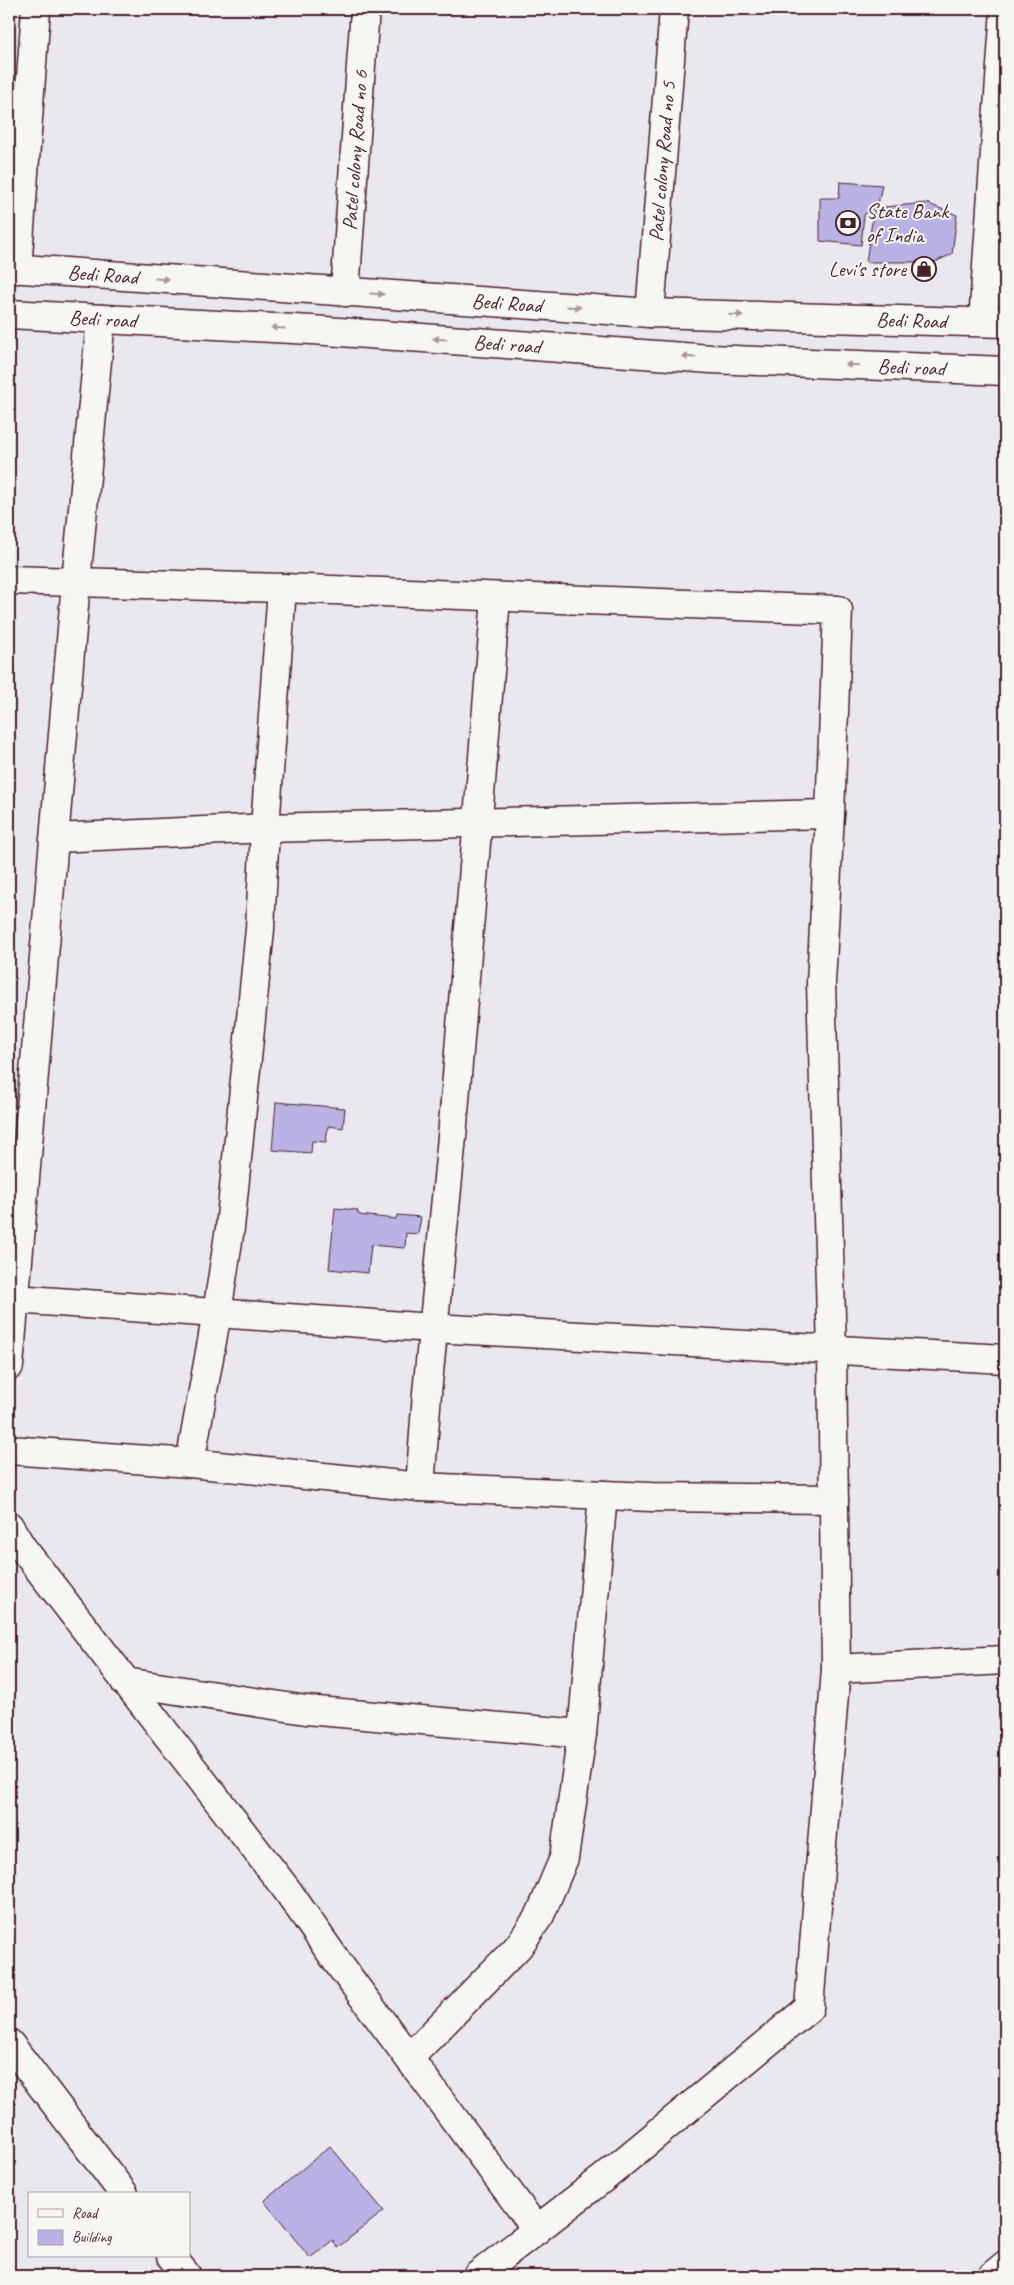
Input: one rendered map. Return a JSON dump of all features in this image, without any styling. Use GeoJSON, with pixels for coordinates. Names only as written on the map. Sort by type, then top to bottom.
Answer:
{"type":"FeatureCollection","features":[{"type":"Feature","properties":{"kind":"street"},"geometry":{"type":"LineString","coordinates":[[13,268],[36,9]]}},
{"type":"Feature","properties":{"kind":"street","name":"Patel colony Road no 6"},"geometry":{"type":"LineString","coordinates":[[345,292],[365,9]]}},
{"type":"Feature","properties":{"kind":"street","name":"Patel colony Road no 5"},"geometry":{"type":"LineString","coordinates":[[650,312],[674,9]]}},
{"type":"Feature","properties":{"kind":"street"},"geometry":{"type":"LineString","coordinates":[[994,323],[1005,9]]}},
{"type":"Feature","properties":{"kind":"street","name":"Bedi Road"},"geometry":{"type":"LineString","coordinates":[[13,268],[650,312],[994,323]]}},
{"type":"Feature","properties":{"kind":"street","name":"Bedi road"},"geometry":{"type":"LineString","coordinates":[[9,314],[332,331],[711,359],[1005,372]]}},
{"type":"Feature","properties":{"kind":"street"},"geometry":{"type":"LineString","coordinates":[[9,1366],[33,1071],[101,319]]}},
{"type":"Feature","properties":{"kind":"street"},"geometry":{"type":"LineString","coordinates":[[9,580],[282,588],[496,598],[838,610],[821,983],[832,1350],[836,1669],[809,2008],[606,2176],[477,2276]]}},
{"type":"Feature","properties":{"kind":"street"},"geometry":{"type":"LineString","coordinates":[[190,1463],[230,1228],[260,929],[264,828],[282,588]]}},
{"type":"Feature","properties":{"kind":"street"},"geometry":{"type":"LineString","coordinates":[[420,1487],[433,1328],[452,1137],[476,822],[496,598]]}},
{"type":"Feature","properties":{"kind":"street"},"geometry":{"type":"LineString","coordinates":[[55,838],[264,828],[830,814]]}},
{"type":"Feature","properties":{"kind":"street"},"geometry":{"type":"LineString","coordinates":[[14,1299],[433,1328],[1005,1359]]}},
{"type":"Feature","properties":{"kind":"street"},"geometry":{"type":"LineString","coordinates":[[9,1450],[190,1463],[420,1487],[603,1495],[834,1499]]}},
{"type":"Feature","properties":{"kind":"street"},"geometry":{"type":"LineString","coordinates":[[409,2058],[518,1947],[540,1916],[564,1858],[582,1734],[603,1495]]}},
{"type":"Feature","properties":{"kind":"street"},"geometry":{"type":"LineString","coordinates":[[9,1526],[21,1546],[287,1890],[537,2230]]}},
{"type":"Feature","properties":{"kind":"street"},"geometry":{"type":"LineString","coordinates":[[836,1669],[1005,1660]]}},
{"type":"Feature","properties":{"kind":"street"},"geometry":{"type":"LineString","coordinates":[[125,1682],[306,1710],[582,1734]]}},
{"type":"Feature","properties":{"kind":"street"},"geometry":{"type":"LineString","coordinates":[[9,2043],[122,2192]]}},
{"type":"Feature","properties":{"kind":"street"},"geometry":{"type":"LineString","coordinates":[[173,2258],[187,2276]]}},
{"type":"Feature","properties":{"kind":"street"},"geometry":{"type":"LineString","coordinates":[[992,2276],[1005,2265]]}},
{"type":"Feature","properties":{"kind":"building"},"geometry":{"type":"Polygon","coordinates":[[[840,182],[882,185],[878,204],[864,215],[861,245],[820,241],[820,198],[839,198],[840,182]]]}},
{"type":"Feature","properties":{"kind":"building"},"geometry":{"type":"Polygon","coordinates":[[[926,203],[957,215],[952,254],[935,262],[866,262],[874,208],[926,203]]]}},
{"type":"Feature","properties":{"kind":"building"},"geometry":{"type":"Polygon","coordinates":[[[276,1102],[345,1108],[343,1128],[328,1126],[326,1142],[312,1141],[311,1153],[272,1150],[276,1102]]]}},
{"type":"Feature","properties":{"kind":"building"},"geometry":{"type":"Polygon","coordinates":[[[335,1208],[357,1210],[359,1215],[396,1219],[397,1215],[421,1217],[418,1234],[406,1233],[405,1248],[371,1245],[368,1273],[329,1269],[335,1208]]]}},
{"type":"Feature","properties":{"kind":"building"},"geometry":{"type":"Polygon","coordinates":[[[330,2146],[384,2211],[337,2248],[333,2240],[310,2258],[264,2201],[330,2146]]]}},
{"type":"Feature","properties":{"kind":"place","name":"State Bank of India"},"geometry":{"type":"Point","coordinates":[848,223]}},
{"type":"Feature","properties":{"kind":"place","name":"Levi's store"},"geometry":{"type":"Point","coordinates":[924,269]}}]}
